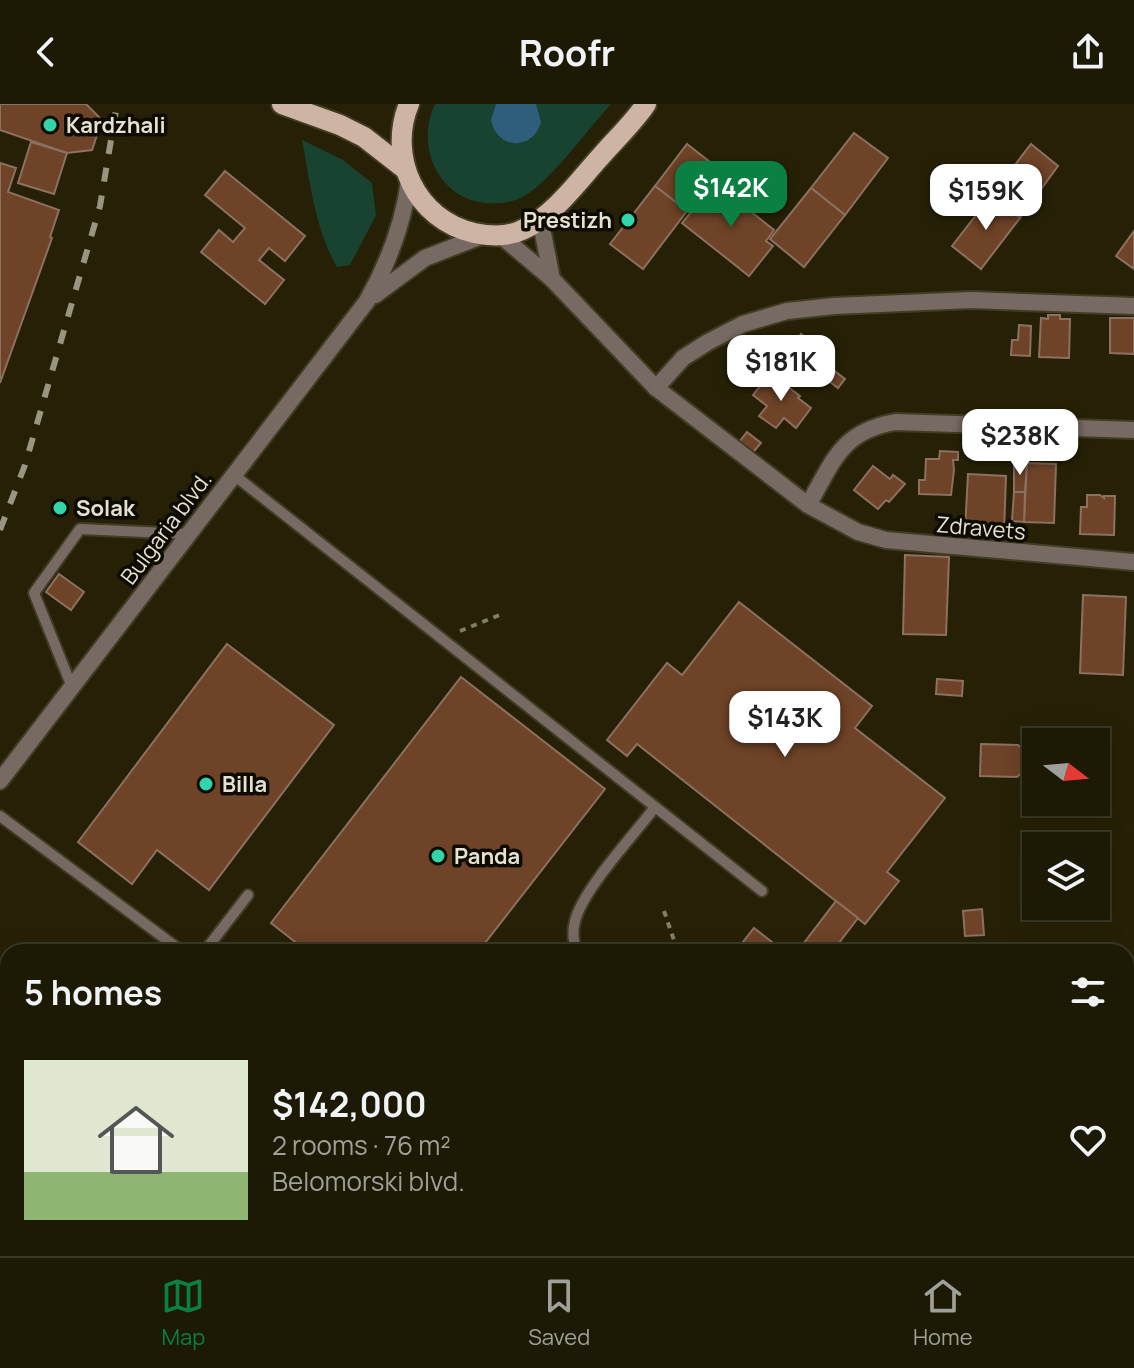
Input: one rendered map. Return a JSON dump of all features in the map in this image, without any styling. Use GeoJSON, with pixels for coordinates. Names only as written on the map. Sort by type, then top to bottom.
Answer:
{"type":"FeatureCollection","features":[{"type":"Feature","properties":{"kind":"main road"},"geometry":{"type":"LineString","coordinates":[[282,104],[364,137],[407,175]]}},
{"type":"Feature","properties":{"kind":"main road"},"geometry":{"type":"LineString","coordinates":[[409,104],[401,132],[407,175],[419,198],[440,218],[463,230],[492,235],[522,231],[551,210],[649,106]]}},
{"type":"Feature","properties":{"kind":"street","name":"Bulgaria blvd."},"geometry":{"type":"LineString","coordinates":[[0,781],[367,301],[386,268],[403,219],[407,175]]}},
{"type":"Feature","properties":{"kind":"street"},"geometry":{"type":"LineString","coordinates":[[540,218],[552,279]]}},
{"type":"Feature","properties":{"kind":"street","name":"Bulgaria blvd."},"geometry":{"type":"LineString","coordinates":[[367,301],[425,258],[492,235]]}},
{"type":"Feature","properties":{"kind":"street","name":"Zdravets"},"geometry":{"type":"LineString","coordinates":[[492,235],[552,279],[656,388],[808,505],[858,532],[886,540],[1134,562]]}},
{"type":"Feature","properties":{"kind":"street"},"geometry":{"type":"LineString","coordinates":[[656,388],[683,358],[708,342],[743,324],[787,311],[971,300],[1134,306]]}},
{"type":"Feature","properties":{"kind":"street"},"geometry":{"type":"LineString","coordinates":[[808,505],[841,448],[856,435],[879,425],[895,422],[1134,430]]}},
{"type":"Feature","properties":{"kind":"lane"},"geometry":{"type":"LineString","coordinates":[[234,475],[762,891]]}},
{"type":"Feature","properties":{"kind":"lane"},"geometry":{"type":"LineString","coordinates":[[72,687],[34,593],[80,529],[188,534]]}},
{"type":"Feature","properties":{"kind":"lane"},"geometry":{"type":"LineString","coordinates":[[574,944],[575,920],[584,900],[655,807]]}},
{"type":"Feature","properties":{"kind":"lane"},"geometry":{"type":"LineString","coordinates":[[0,816],[172,944]]}},
{"type":"Feature","properties":{"kind":"lane"},"geometry":{"type":"LineString","coordinates":[[210,944],[248,895]]}},
{"type":"Feature","properties":{"kind":"path"},"geometry":{"type":"LineString","coordinates":[[441,639],[502,614]]}},
{"type":"Feature","properties":{"kind":"path"},"geometry":{"type":"LineString","coordinates":[[664,911],[675,944]]}},
{"type":"Feature","properties":{"kind":"green space"},"geometry":{"type":"Polygon","coordinates":[[[435,104],[611,104],[536,188],[519,199],[497,203],[478,202],[461,196],[448,186],[438,172],[428,139],[435,104]]]}},
{"type":"Feature","properties":{"kind":"green space"},"geometry":{"type":"Polygon","coordinates":[[[302,140],[343,160],[372,183],[376,215],[350,265],[337,267],[323,237],[302,140]]]}},
{"type":"Feature","properties":{"kind":"water"},"geometry":{"type":"Polygon","coordinates":[[[496,104],[536,104],[541,122],[537,131],[523,142],[515,143],[500,137],[491,120],[496,104]]]}},
{"type":"Feature","properties":{"kind":"building","name":"Kardzhali"},"geometry":{"type":"Polygon","coordinates":[[[0,104],[86,104],[102,120],[92,150],[67,153],[0,130],[0,104]]]}},
{"type":"Feature","properties":{"kind":"building"},"geometry":{"type":"Polygon","coordinates":[[[854,133],[888,158],[845,215],[811,188],[854,133]]]}},
{"type":"Feature","properties":{"kind":"building"},"geometry":{"type":"Polygon","coordinates":[[[31,142],[67,153],[54,194],[18,183],[31,142]]]}},
{"type":"Feature","properties":{"kind":"building"},"geometry":{"type":"Polygon","coordinates":[[[687,144],[719,169],[687,211],[655,186],[687,144]]]}},
{"type":"Feature","properties":{"kind":"building"},"geometry":{"type":"Polygon","coordinates":[[[1031,144],[1058,166],[1020,218],[991,196],[1031,144]]]}},
{"type":"Feature","properties":{"kind":"building"},"geometry":{"type":"Polygon","coordinates":[[[0,163],[16,168],[8,192],[59,210],[52,238],[0,383],[0,163]]]}},
{"type":"Feature","properties":{"kind":"building"},"geometry":{"type":"Polygon","coordinates":[[[225,171],[305,236],[285,261],[269,248],[259,260],[284,280],[265,304],[201,252],[219,230],[233,242],[245,228],[205,195],[225,171]]]}},
{"type":"Feature","properties":{"kind":"building"},"geometry":{"type":"Polygon","coordinates":[[[715,183],[774,230],[766,241],[773,246],[749,276],[682,223],[715,183]]]}},
{"type":"Feature","properties":{"kind":"building"},"geometry":{"type":"Polygon","coordinates":[[[655,186],[687,211],[643,269],[610,244],[655,186]]]}},
{"type":"Feature","properties":{"kind":"building"},"geometry":{"type":"Polygon","coordinates":[[[811,188],[845,215],[804,267],[770,239],[811,188]]]}},
{"type":"Feature","properties":{"kind":"building"},"geometry":{"type":"Polygon","coordinates":[[[991,196],[1020,218],[981,269],[952,246],[991,196]]]}},
{"type":"Feature","properties":{"kind":"building"},"geometry":{"type":"Polygon","coordinates":[[[1134,231],[1134,269],[1116,256],[1134,231]]]}},
{"type":"Feature","properties":{"kind":"building"},"geometry":{"type":"Polygon","coordinates":[[[1048,315],[1070,319],[1069,358],[1039,357],[1041,318],[1048,319],[1048,315]]]}},
{"type":"Feature","properties":{"kind":"building"},"geometry":{"type":"Polygon","coordinates":[[[1110,318],[1134,318],[1134,354],[1110,353],[1110,318]]]}},
{"type":"Feature","properties":{"kind":"building"},"geometry":{"type":"Polygon","coordinates":[[[1019,325],[1031,326],[1030,356],[1011,355],[1012,340],[1018,340],[1019,325]]]}},
{"type":"Feature","properties":{"kind":"building"},"geometry":{"type":"Polygon","coordinates":[[[801,334],[833,358],[827,365],[845,379],[838,388],[821,375],[815,382],[784,357],[801,334]]]}},
{"type":"Feature","properties":{"kind":"building"},"geometry":{"type":"Polygon","coordinates":[[[770,373],[811,408],[796,428],[784,418],[776,428],[759,416],[767,406],[753,395],[770,373]]]}},
{"type":"Feature","properties":{"kind":"building"},"geometry":{"type":"Polygon","coordinates":[[[747,432],[761,443],[749,457],[736,446],[747,432]]]}},
{"type":"Feature","properties":{"kind":"building"},"geometry":{"type":"Polygon","coordinates":[[[940,451],[958,452],[958,460],[953,460],[951,495],[919,494],[919,480],[925,480],[926,459],[939,459],[940,451]]]}},
{"type":"Feature","properties":{"kind":"building"},"geometry":{"type":"Polygon","coordinates":[[[1014,463],[1027,463],[1025,492],[1014,492],[1014,463]]]}},
{"type":"Feature","properties":{"kind":"building"},"geometry":{"type":"Polygon","coordinates":[[[1027,463],[1056,464],[1054,523],[1024,522],[1027,463]]]}},
{"type":"Feature","properties":{"kind":"building"},"geometry":{"type":"Polygon","coordinates":[[[873,466],[890,479],[893,475],[905,484],[878,509],[854,490],[873,466]]]}},
{"type":"Feature","properties":{"kind":"building"},"geometry":{"type":"Polygon","coordinates":[[[968,474],[1006,476],[1004,532],[965,530],[968,474]]]}},
{"type":"Feature","properties":{"kind":"building"},"geometry":{"type":"Polygon","coordinates":[[[1014,492],[1025,492],[1024,522],[1012,521],[1014,492]]]}},
{"type":"Feature","properties":{"kind":"building"},"geometry":{"type":"Polygon","coordinates":[[[1087,495],[1115,496],[1114,535],[1080,534],[1081,507],[1087,507],[1087,495]]]}},
{"type":"Feature","properties":{"kind":"building"},"geometry":{"type":"Polygon","coordinates":[[[905,555],[949,557],[946,635],[903,634],[905,555]]]}},
{"type":"Feature","properties":{"kind":"building"},"geometry":{"type":"Polygon","coordinates":[[[59,574],[84,592],[71,610],[46,592],[59,574]]]}},
{"type":"Feature","properties":{"kind":"building"},"geometry":{"type":"Polygon","coordinates":[[[1083,595],[1126,597],[1123,675],[1080,673],[1083,595]]]}},
{"type":"Feature","properties":{"kind":"building"},"geometry":{"type":"Polygon","coordinates":[[[739,602],[872,706],[855,728],[945,798],[887,872],[899,881],[865,924],[637,744],[627,756],[607,740],[667,663],[682,675],[739,602]]]}},
{"type":"Feature","properties":{"kind":"building","name":"Billa"},"geometry":{"type":"Polygon","coordinates":[[[227,644],[334,725],[209,890],[157,850],[132,884],[78,842],[227,644]]]}},
{"type":"Feature","properties":{"kind":"building","name":"Panda"},"geometry":{"type":"Polygon","coordinates":[[[461,677],[605,789],[484,944],[298,944],[271,923],[461,677]]]}},
{"type":"Feature","properties":{"kind":"building"},"geometry":{"type":"Polygon","coordinates":[[[937,679],[963,681],[962,696],[936,694],[937,679]]]}},
{"type":"Feature","properties":{"kind":"building"},"geometry":{"type":"Polygon","coordinates":[[[981,744],[1018,745],[1022,748],[1022,773],[1017,777],[980,776],[981,744]]]}},
{"type":"Feature","properties":{"kind":"building"},"geometry":{"type":"Polygon","coordinates":[[[836,901],[858,918],[838,944],[803,944],[836,901]]]}},
{"type":"Feature","properties":{"kind":"building"},"geometry":{"type":"Polygon","coordinates":[[[982,909],[984,935],[965,936],[963,911],[982,909]]]}},
{"type":"Feature","properties":{"kind":"building"},"geometry":{"type":"Polygon","coordinates":[[[754,928],[775,944],[741,944],[754,928]]]}},
{"type":"Feature","properties":{"kind":"railway"},"geometry":{"type":"LineString","coordinates":[[0,530],[25,465],[100,206],[117,104]]}},
{"type":"Feature","properties":{"kind":"place","name":"Kardzhali"},"geometry":{"type":"Point","coordinates":[50,125]}},
{"type":"Feature","properties":{"kind":"place","name":"Prestizh"},"geometry":{"type":"Point","coordinates":[628,220]}},
{"type":"Feature","properties":{"kind":"place","name":"Solak"},"geometry":{"type":"Point","coordinates":[60,508]}},
{"type":"Feature","properties":{"kind":"place","name":"Billa"},"geometry":{"type":"Point","coordinates":[206,784]}},
{"type":"Feature","properties":{"kind":"place","name":"Panda"},"geometry":{"type":"Point","coordinates":[438,856]}}]}
